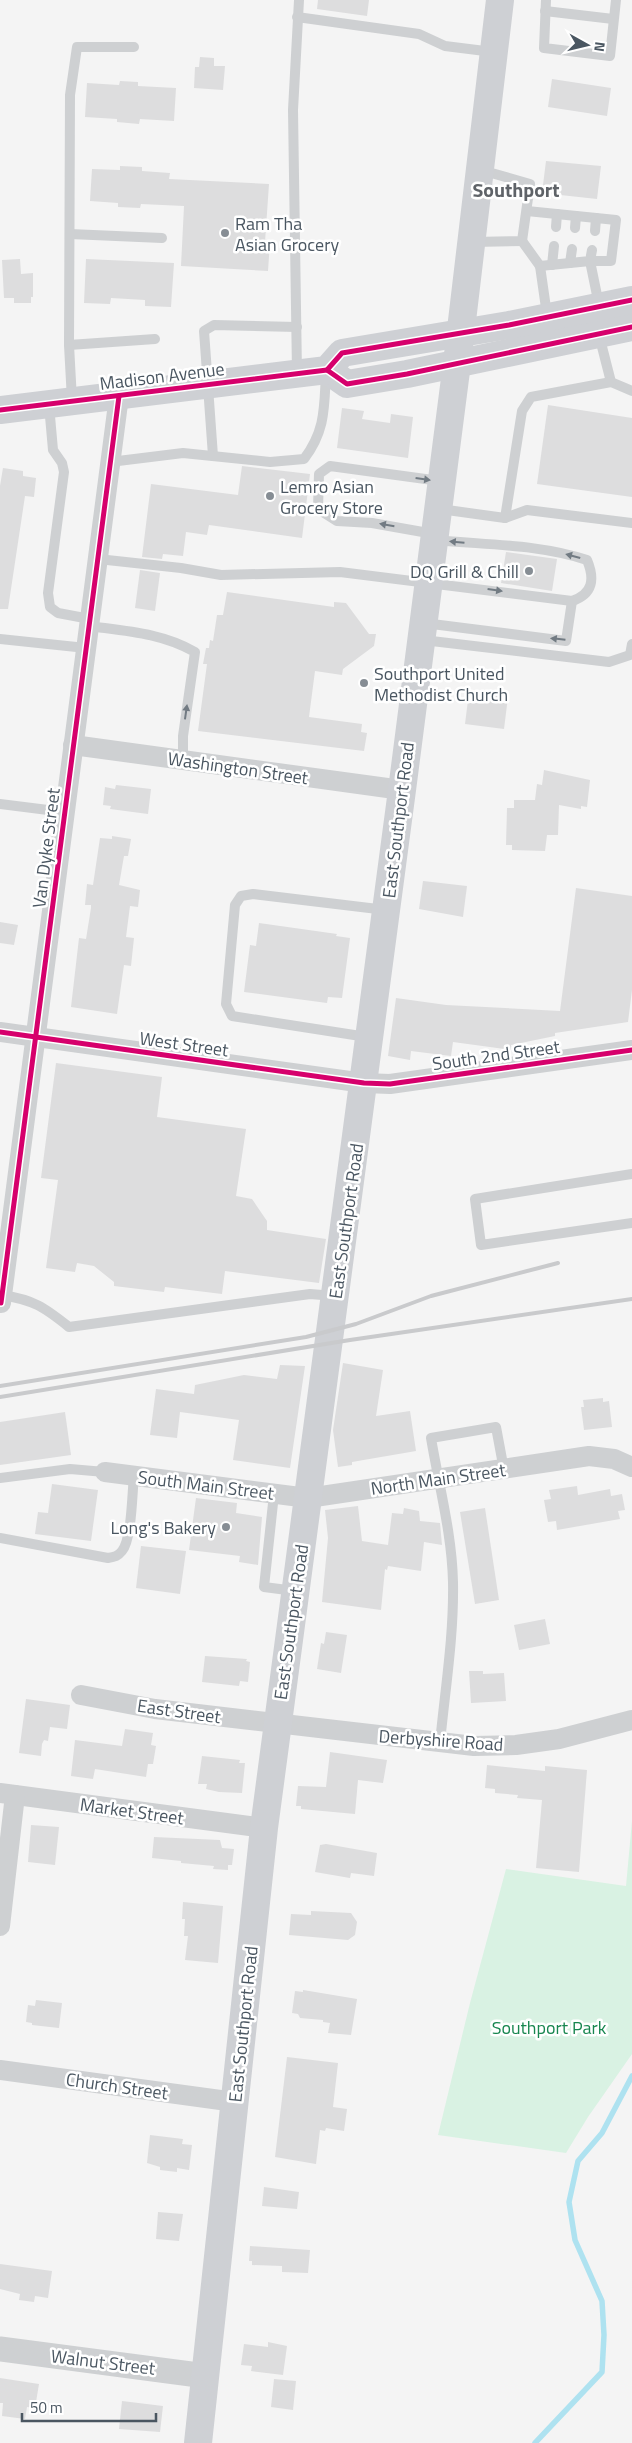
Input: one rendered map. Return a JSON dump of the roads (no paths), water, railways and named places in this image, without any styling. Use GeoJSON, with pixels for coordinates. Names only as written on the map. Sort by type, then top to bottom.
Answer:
{"type":"FeatureCollection","features":[{"type":"Feature","properties":{"kind":"main road","name":"East Southport Road"},"geometry":{"type":"LineString","coordinates":[[198,2443],[264,1828],[387,911],[461,332],[500,0]]}},
{"type":"Feature","properties":{"kind":"main road"},"geometry":{"type":"LineString","coordinates":[[618,303],[342,353],[326,370],[347,384],[630,328]]}},
{"type":"Feature","properties":{"kind":"main road","name":"Madison Avenue"},"geometry":{"type":"LineString","coordinates":[[0,410],[326,370]]}},
{"type":"Feature","properties":{"kind":"street","name":"Van Dyke Street"},"geometry":{"type":"LineString","coordinates":[[1,1302],[119,396]]}},
{"type":"Feature","properties":{"kind":"street","name":"Washington Street"},"geometry":{"type":"LineString","coordinates":[[73,746],[402,790]]}},
{"type":"Feature","properties":{"kind":"street","name":"West Street"},"geometry":{"type":"LineString","coordinates":[[0,1032],[364,1083]]}},
{"type":"Feature","properties":{"kind":"street","name":"South 2nd Street"},"geometry":{"type":"LineString","coordinates":[[364,1083],[390,1084],[632,1050]]}},
{"type":"Feature","properties":{"kind":"street","name":"North Main Street"},"geometry":{"type":"LineString","coordinates":[[308,1498],[589,1456],[606,1457],[632,1467]]}},
{"type":"Feature","properties":{"kind":"street","name":"South Main Street"},"geometry":{"type":"LineString","coordinates":[[104,1472],[308,1498]]}},
{"type":"Feature","properties":{"kind":"street","name":"East Street"},"geometry":{"type":"LineString","coordinates":[[81,1695],[155,1709],[278,1724]]}},
{"type":"Feature","properties":{"kind":"street","name":"Derbyshire Road"},"geometry":{"type":"LineString","coordinates":[[278,1724],[474,1746],[533,1743],[568,1738],[632,1720]]}},
{"type":"Feature","properties":{"kind":"street","name":"Market Street"},"geometry":{"type":"LineString","coordinates":[[8,1794],[264,1828]]}},
{"type":"Feature","properties":{"kind":"street"},"geometry":{"type":"LineString","coordinates":[[0,1926],[8,1794]]}},
{"type":"Feature","properties":{"kind":"street","name":"Church Street"},"geometry":{"type":"LineString","coordinates":[[0,2070],[235,2102]]}},
{"type":"Feature","properties":{"kind":"street","name":"Walnut Street"},"geometry":{"type":"LineString","coordinates":[[0,2349],[206,2376]]}},
{"type":"Feature","properties":{"kind":"lane"},"geometry":{"type":"LineString","coordinates":[[297,373],[293,110],[299,0]]}},
{"type":"Feature","properties":{"kind":"lane"},"geometry":{"type":"LineString","coordinates":[[546,0],[544,48],[610,56],[612,19],[616,0]]}},
{"type":"Feature","properties":{"kind":"lane"},"geometry":{"type":"LineString","coordinates":[[545,11],[612,19]]}},
{"type":"Feature","properties":{"kind":"lane"},"geometry":{"type":"LineString","coordinates":[[297,17],[419,34],[445,46],[494,52]]}},
{"type":"Feature","properties":{"kind":"lane"},"geometry":{"type":"LineString","coordinates":[[134,47],[77,47],[70,95],[69,345],[53,450],[62,463],[64,472],[48,593],[50,607],[58,613],[89,622],[179,642],[195,652],[183,736],[183,760]]}},
{"type":"Feature","properties":{"kind":"lane"},"geometry":{"type":"LineString","coordinates":[[480,170],[530,184],[522,241],[540,266],[547,316]]}},
{"type":"Feature","properties":{"kind":"lane"},"geometry":{"type":"LineString","coordinates":[[527,211],[616,220],[611,261],[540,266]]}},
{"type":"Feature","properties":{"kind":"lane"},"geometry":{"type":"LineString","coordinates":[[556,227],[557,214]]}},
{"type":"Feature","properties":{"kind":"lane"},"geometry":{"type":"LineString","coordinates":[[575,228],[576,216]]}},
{"type":"Feature","properties":{"kind":"lane"},"geometry":{"type":"LineString","coordinates":[[594,231],[596,218]]}},
{"type":"Feature","properties":{"kind":"lane"},"geometry":{"type":"LineString","coordinates":[[70,234],[162,238]]}},
{"type":"Feature","properties":{"kind":"lane"},"geometry":{"type":"LineString","coordinates":[[472,242],[522,241]]}},
{"type":"Feature","properties":{"kind":"lane"},"geometry":{"type":"LineString","coordinates":[[552,265],[554,246]]}},
{"type":"Feature","properties":{"kind":"lane"},"geometry":{"type":"LineString","coordinates":[[570,263],[572,249]]}},
{"type":"Feature","properties":{"kind":"lane"},"geometry":{"type":"LineString","coordinates":[[592,250],[590,262],[618,303]]}},
{"type":"Feature","properties":{"kind":"lane"},"geometry":{"type":"LineString","coordinates":[[213,456],[206,385],[204,331],[214,325],[297,327]]}},
{"type":"Feature","properties":{"kind":"lane"},"geometry":{"type":"LineString","coordinates":[[599,334],[611,382]]}},
{"type":"Feature","properties":{"kind":"lane"},"geometry":{"type":"LineString","coordinates":[[69,345],[155,338]]}},
{"type":"Feature","properties":{"kind":"lane"},"geometry":{"type":"LineString","coordinates":[[110,462],[182,453],[270,462],[304,459],[316,444],[323,420],[326,370]]}},
{"type":"Feature","properties":{"kind":"lane"},"geometry":{"type":"LineString","coordinates":[[505,518],[522,411],[531,397],[611,382],[632,392]]}},
{"type":"Feature","properties":{"kind":"lane"},"geometry":{"type":"LineString","coordinates":[[98,559],[181,568],[221,575],[340,572],[572,601],[580,598],[591,587],[592,573],[587,560],[572,555],[528,548],[436,528],[337,521],[318,509],[319,474],[330,466],[442,482]]}},
{"type":"Feature","properties":{"kind":"lane"},"geometry":{"type":"LineString","coordinates":[[436,528],[505,518],[527,510],[632,523]]}},
{"type":"Feature","properties":{"kind":"lane"},"geometry":{"type":"LineString","coordinates":[[423,632],[566,641],[572,601]]}},
{"type":"Feature","properties":{"kind":"lane"},"geometry":{"type":"LineString","coordinates":[[423,632],[609,662],[630,655],[632,644]]}},
{"type":"Feature","properties":{"kind":"lane"},"geometry":{"type":"LineString","coordinates":[[0,639],[86,648]]}},
{"type":"Feature","properties":{"kind":"lane"},"geometry":{"type":"LineString","coordinates":[[0,804],[64,812]]}},
{"type":"Feature","properties":{"kind":"lane"},"geometry":{"type":"LineString","coordinates":[[370,1037],[232,1016],[226,1004],[235,905],[241,896],[253,894],[387,911]]}},
{"type":"Feature","properties":{"kind":"lane"},"geometry":{"type":"LineString","coordinates":[[632,1174],[475,1199],[481,1245],[632,1223]]}},
{"type":"Feature","properties":{"kind":"lane"},"geometry":{"type":"LineString","coordinates":[[1,1302],[18,1297],[42,1305],[69,1327],[310,1294],[336,1296]]}},
{"type":"Feature","properties":{"kind":"lane"},"geometry":{"type":"LineString","coordinates":[[440,1743],[452,1625],[453,1582],[450,1536],[431,1438],[496,1427],[504,1470]]}},
{"type":"Feature","properties":{"kind":"lane"},"geometry":{"type":"LineString","coordinates":[[0,1478],[70,1469],[104,1472]]}},
{"type":"Feature","properties":{"kind":"lane"},"geometry":{"type":"LineString","coordinates":[[0,1538],[108,1558],[117,1557],[124,1550],[134,1476]]}},
{"type":"Feature","properties":{"kind":"lane"},"geometry":{"type":"LineString","coordinates":[[274,1494],[264,1587],[296,1591]]}},
{"type":"Feature","properties":{"kind":"waterway"},"geometry":{"type":"LineString","coordinates":[[535,2443],[602,2372],[604,2335],[602,2301],[575,2240],[569,2202],[578,2161],[602,2133],[632,2076]]}},
{"type":"Feature","properties":{"kind":"railway"},"geometry":{"type":"LineString","coordinates":[[0,1386],[306,1337],[356,1324],[431,1296],[558,1263]]}},
{"type":"Feature","properties":{"kind":"railway"},"geometry":{"type":"LineString","coordinates":[[0,1397],[350,1340],[632,1299]]}},
{"type":"Feature","properties":{"kind":"place","name":"Ram Tha Asian Grocery"},"geometry":{"type":"Point","coordinates":[225,233]}},
{"type":"Feature","properties":{"kind":"place","name":"Lemro Asian Grocery Store"},"geometry":{"type":"Point","coordinates":[270,496]}},
{"type":"Feature","properties":{"kind":"place","name":"DQ Grill & Chill"},"geometry":{"type":"Point","coordinates":[529,571]}},
{"type":"Feature","properties":{"kind":"place","name":"Southport United Methodist Church"},"geometry":{"type":"Point","coordinates":[364,683]}},
{"type":"Feature","properties":{"kind":"place","name":"Long's Bakery"},"geometry":{"type":"Point","coordinates":[226,1527]}},
{"type":"Feature","properties":{"kind":"district","name":"Southport"},"geometry":{"type":"Point","coordinates":[516,189]}},
{"type":"Feature","properties":{"kind":"park label","name":"Southport Park"},"geometry":{"type":"Point","coordinates":[549,2027]}}]}
